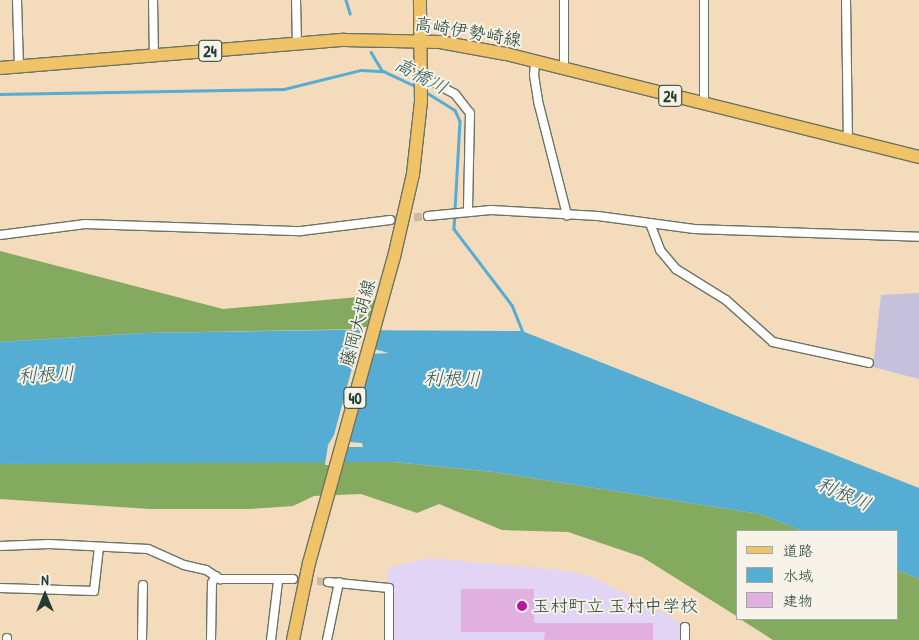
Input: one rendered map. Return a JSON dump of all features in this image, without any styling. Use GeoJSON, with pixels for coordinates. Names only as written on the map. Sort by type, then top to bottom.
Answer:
{"type":"FeatureCollection","features":[{"type":"Feature","properties":{"kind":"main road","name":"40"},"geometry":{"type":"LineString","coordinates":[[420,0],[421,78]]}},
{"type":"Feature","properties":{"kind":"main road","name":"高崎伊勢崎線"},"geometry":{"type":"LineString","coordinates":[[0,68],[351,40],[420,40],[480,48],[919,157]]}},
{"type":"Feature","properties":{"kind":"main road","name":"藤岡大胡線"},"geometry":{"type":"LineString","coordinates":[[293,640],[316,539],[394,257],[413,174],[421,101],[421,78]]}},
{"type":"Feature","properties":{"kind":"street"},"geometry":{"type":"LineString","coordinates":[[17,0],[19,66]]}},
{"type":"Feature","properties":{"kind":"street"},"geometry":{"type":"LineString","coordinates":[[153,0],[154,56]]}},
{"type":"Feature","properties":{"kind":"street"},"geometry":{"type":"LineString","coordinates":[[296,0],[297,44]]}},
{"type":"Feature","properties":{"kind":"street"},"geometry":{"type":"LineString","coordinates":[[564,0],[564,70]]}},
{"type":"Feature","properties":{"kind":"street"},"geometry":{"type":"LineString","coordinates":[[704,0],[704,104]]}},
{"type":"Feature","properties":{"kind":"street"},"geometry":{"type":"LineString","coordinates":[[846,0],[848,140]]}},
{"type":"Feature","properties":{"kind":"street"},"geometry":{"type":"LineString","coordinates":[[535,62],[534,78],[539,105],[567,215]]}},
{"type":"Feature","properties":{"kind":"street"},"geometry":{"type":"LineString","coordinates":[[421,78],[455,94],[470,113],[464,212]]}},
{"type":"Feature","properties":{"kind":"street"},"geometry":{"type":"LineString","coordinates":[[428,216],[464,212],[598,216],[651,226],[830,236],[919,237]]}},
{"type":"Feature","properties":{"kind":"street"},"geometry":{"type":"LineString","coordinates":[[0,234],[85,224],[301,231],[390,220]]}},
{"type":"Feature","properties":{"kind":"street"},"geometry":{"type":"LineString","coordinates":[[651,226],[660,250],[676,269],[726,300],[773,342],[869,363]]}},
{"type":"Feature","properties":{"kind":"street"},"geometry":{"type":"LineString","coordinates":[[0,546],[49,544],[148,550],[226,580],[278,581],[293,579]]}},
{"type":"Feature","properties":{"kind":"street"},"geometry":{"type":"LineString","coordinates":[[0,588],[94,591],[99,547]]}},
{"type":"Feature","properties":{"kind":"street"},"geometry":{"type":"LineString","coordinates":[[211,640],[212,583],[216,576]]}},
{"type":"Feature","properties":{"kind":"street"},"geometry":{"type":"LineString","coordinates":[[271,640],[278,581]]}},
{"type":"Feature","properties":{"kind":"street"},"geometry":{"type":"LineString","coordinates":[[328,582],[390,588],[390,640]]}},
{"type":"Feature","properties":{"kind":"street"},"geometry":{"type":"LineString","coordinates":[[327,640],[339,582]]}},
{"type":"Feature","properties":{"kind":"street"},"geometry":{"type":"LineString","coordinates":[[142,640],[143,584]]}},
{"type":"Feature","properties":{"kind":"street"},"geometry":{"type":"LineString","coordinates":[[685,640],[686,627]]}},
{"type":"Feature","properties":{"kind":"shaded area"},"geometry":{"type":"Polygon","coordinates":[[[919,293],[919,379],[873,367],[881,295],[919,293]]]}},
{"type":"Feature","properties":{"kind":"shaded area","name":"玉村町立 玉村中学校"},"geometry":{"type":"Polygon","coordinates":[[[430,558],[569,571],[592,577],[681,622],[680,640],[394,640],[394,585],[387,583],[388,568],[430,558]]]}},
{"type":"Feature","properties":{"kind":"green space"},"geometry":{"type":"Polygon","coordinates":[[[0,251],[223,309],[359,297],[379,302],[370,329],[144,333],[0,342],[0,251]]]}},
{"type":"Feature","properties":{"kind":"green space"},"geometry":{"type":"Polygon","coordinates":[[[97,461],[393,462],[493,472],[760,514],[800,530],[736,530],[736,616],[642,557],[568,532],[502,530],[439,504],[417,513],[361,494],[314,496],[293,506],[249,509],[150,509],[0,499],[0,464],[97,461]]]}},
{"type":"Feature","properties":{"kind":"green space"},"geometry":{"type":"Polygon","coordinates":[[[899,570],[919,579],[919,640],[773,640],[742,620],[899,620],[899,570]]]}},
{"type":"Feature","properties":{"kind":"water","name":"利根川"},"geometry":{"type":"Polygon","coordinates":[[[334,330],[522,331],[919,488],[919,579],[899,570],[899,530],[800,530],[760,514],[493,472],[393,462],[0,464],[0,342],[144,333],[334,330]]]}},
{"type":"Feature","properties":{"kind":"pier"},"geometry":{"type":"Polygon","coordinates":[[[363,327],[380,327],[374,349],[389,353],[373,354],[349,442],[362,443],[363,447],[348,447],[342,465],[325,465],[328,445],[334,435],[355,357],[355,345],[363,327]]]}},
{"type":"Feature","properties":{"kind":"building"},"geometry":{"type":"Polygon","coordinates":[[[461,589],[534,589],[534,623],[653,623],[653,640],[544,640],[545,632],[461,632],[461,589]]]}},
{"type":"Feature","properties":{"kind":"waterway"},"geometry":{"type":"LineString","coordinates":[[346,0],[350,13]]}},
{"type":"Feature","properties":{"kind":"waterway"},"geometry":{"type":"LineString","coordinates":[[371,52],[382,70]]}},
{"type":"Feature","properties":{"kind":"waterway","name":"高橋川"},"geometry":{"type":"LineString","coordinates":[[0,94],[284,89],[361,70],[383,71],[417,87]]}},
{"type":"Feature","properties":{"kind":"waterway","name":"高橋川"},"geometry":{"type":"LineString","coordinates":[[426,92],[455,110],[460,121],[454,229],[512,305],[523,332]]}},
{"type":"Feature","properties":{"kind":"tunnel"},"geometry":{"type":"LineString","coordinates":[[390,220],[428,216]]}},
{"type":"Feature","properties":{"kind":"tunnel"},"geometry":{"type":"LineString","coordinates":[[293,579],[328,582]]}},
{"type":"Feature","properties":{"kind":"place","name":"玉村町立 玉村中学校"},"geometry":{"type":"Point","coordinates":[522,606]}}]}
